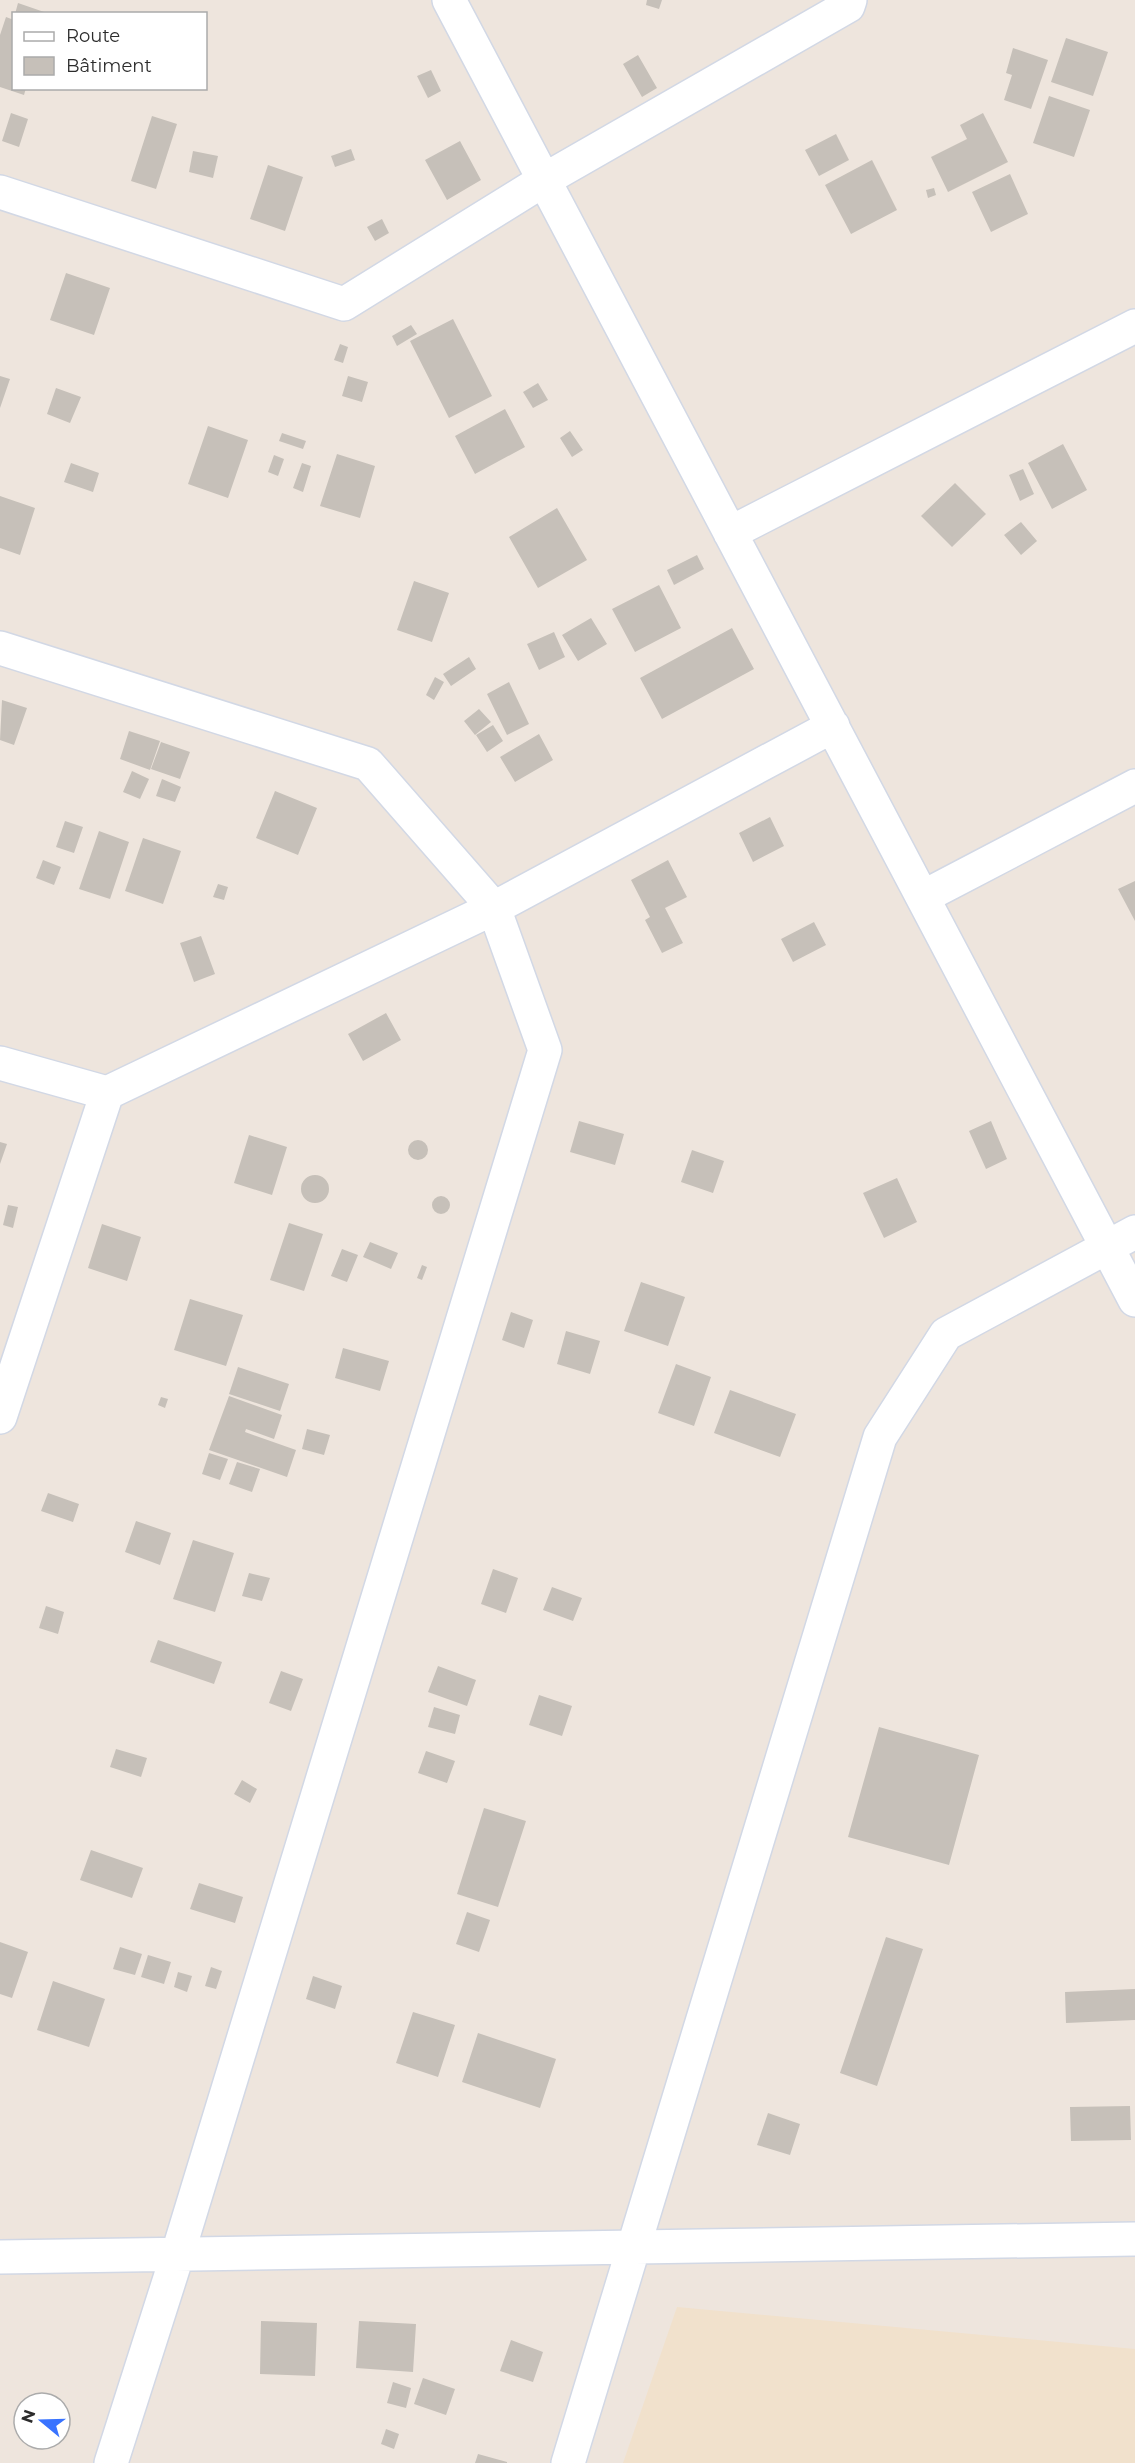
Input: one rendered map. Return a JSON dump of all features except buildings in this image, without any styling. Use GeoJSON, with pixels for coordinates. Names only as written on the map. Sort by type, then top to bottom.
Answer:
{"type":"FeatureCollection","features":[{"type":"Feature","properties":{"kind":"street"},"geometry":{"type":"LineString","coordinates":[[449,0],[922,897],[1121,1240],[1135,1300]]}},
{"type":"Feature","properties":{"kind":"street"},"geometry":{"type":"LineString","coordinates":[[0,192],[344,304],[544,180],[848,6],[850,0]]}},
{"type":"Feature","properties":{"kind":"street"},"geometry":{"type":"LineString","coordinates":[[730,533],[1135,326]]}},
{"type":"Feature","properties":{"kind":"street"},"geometry":{"type":"LineString","coordinates":[[0,648],[368,764],[494,908],[544,1050],[178,2253],[111,2463]]}},
{"type":"Feature","properties":{"kind":"street"},"geometry":{"type":"LineString","coordinates":[[0,1063],[107,1093],[494,908],[832,726]]}},
{"type":"Feature","properties":{"kind":"street"},"geometry":{"type":"LineString","coordinates":[[922,897],[1135,786]]}},
{"type":"Feature","properties":{"kind":"street"},"geometry":{"type":"LineString","coordinates":[[0,1417],[107,1093]]}},
{"type":"Feature","properties":{"kind":"street"},"geometry":{"type":"LineString","coordinates":[[568,2463],[880,1437],[946,1334],[1121,1240]]}},
{"type":"Feature","properties":{"kind":"street"},"geometry":{"type":"LineString","coordinates":[[0,2257],[1135,2239]]}},
{"type":"Feature","properties":{"kind":"shaded area"},"geometry":{"type":"Polygon","coordinates":[[[677,2307],[1135,2349],[1135,2463],[623,2463],[677,2307]]]}}]}
